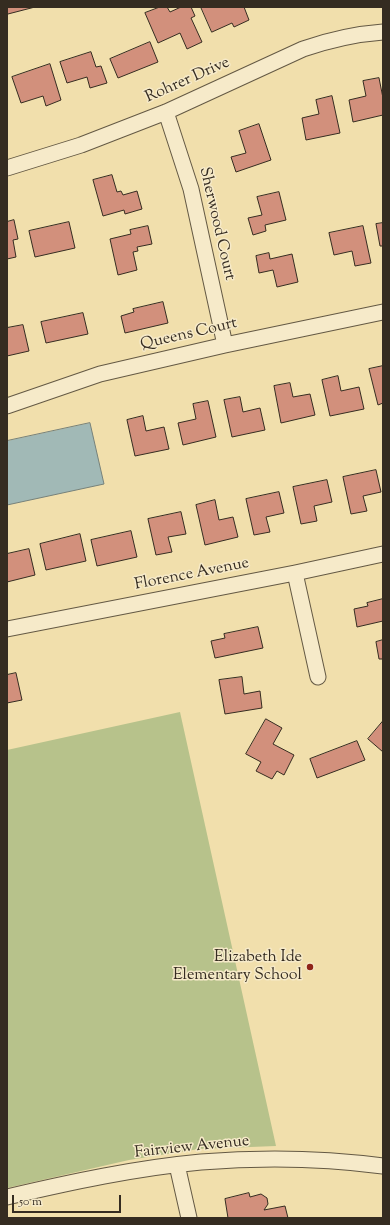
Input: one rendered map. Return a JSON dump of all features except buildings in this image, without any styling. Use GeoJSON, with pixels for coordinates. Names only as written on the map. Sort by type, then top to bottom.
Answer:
{"type":"FeatureCollection","features":[{"type":"Feature","properties":{"kind":"street","name":"Rohrer Drive"},"geometry":{"type":"LineString","coordinates":[[7,168],[81,145],[166,112],[321,42],[383,32]]}},
{"type":"Feature","properties":{"kind":"street","name":"Sherwood Court"},"geometry":{"type":"LineString","coordinates":[[166,112],[191,189],[225,345]]}},
{"type":"Feature","properties":{"kind":"street","name":"Queens Court"},"geometry":{"type":"LineString","coordinates":[[7,406],[100,374],[225,345],[383,312]]}},
{"type":"Feature","properties":{"kind":"street","name":"Florence Avenue"},"geometry":{"type":"LineString","coordinates":[[7,629],[295,573],[383,554]]}},
{"type":"Feature","properties":{"kind":"street"},"geometry":{"type":"LineString","coordinates":[[295,573],[318,677]]}},
{"type":"Feature","properties":{"kind":"street","name":"Fairview Avenue"},"geometry":{"type":"LineString","coordinates":[[7,1197],[81,1180],[177,1165],[260,1159],[319,1159],[383,1166]]}},
{"type":"Feature","properties":{"kind":"street"},"geometry":{"type":"LineString","coordinates":[[177,1165],[189,1218]]}},
{"type":"Feature","properties":{"kind":"green space"},"geometry":{"type":"Polygon","coordinates":[[[180,712],[276,1146],[199,1149],[129,1160],[7,1188],[7,750],[180,712]]]}},
{"type":"Feature","properties":{"kind":"water"},"geometry":{"type":"Polygon","coordinates":[[[90,423],[104,484],[7,505],[7,441],[90,423]]]}},
{"type":"Feature","properties":{"kind":"place","name":"Elizabeth Ide Elementary School"},"geometry":{"type":"Point","coordinates":[310,967]}}]}
